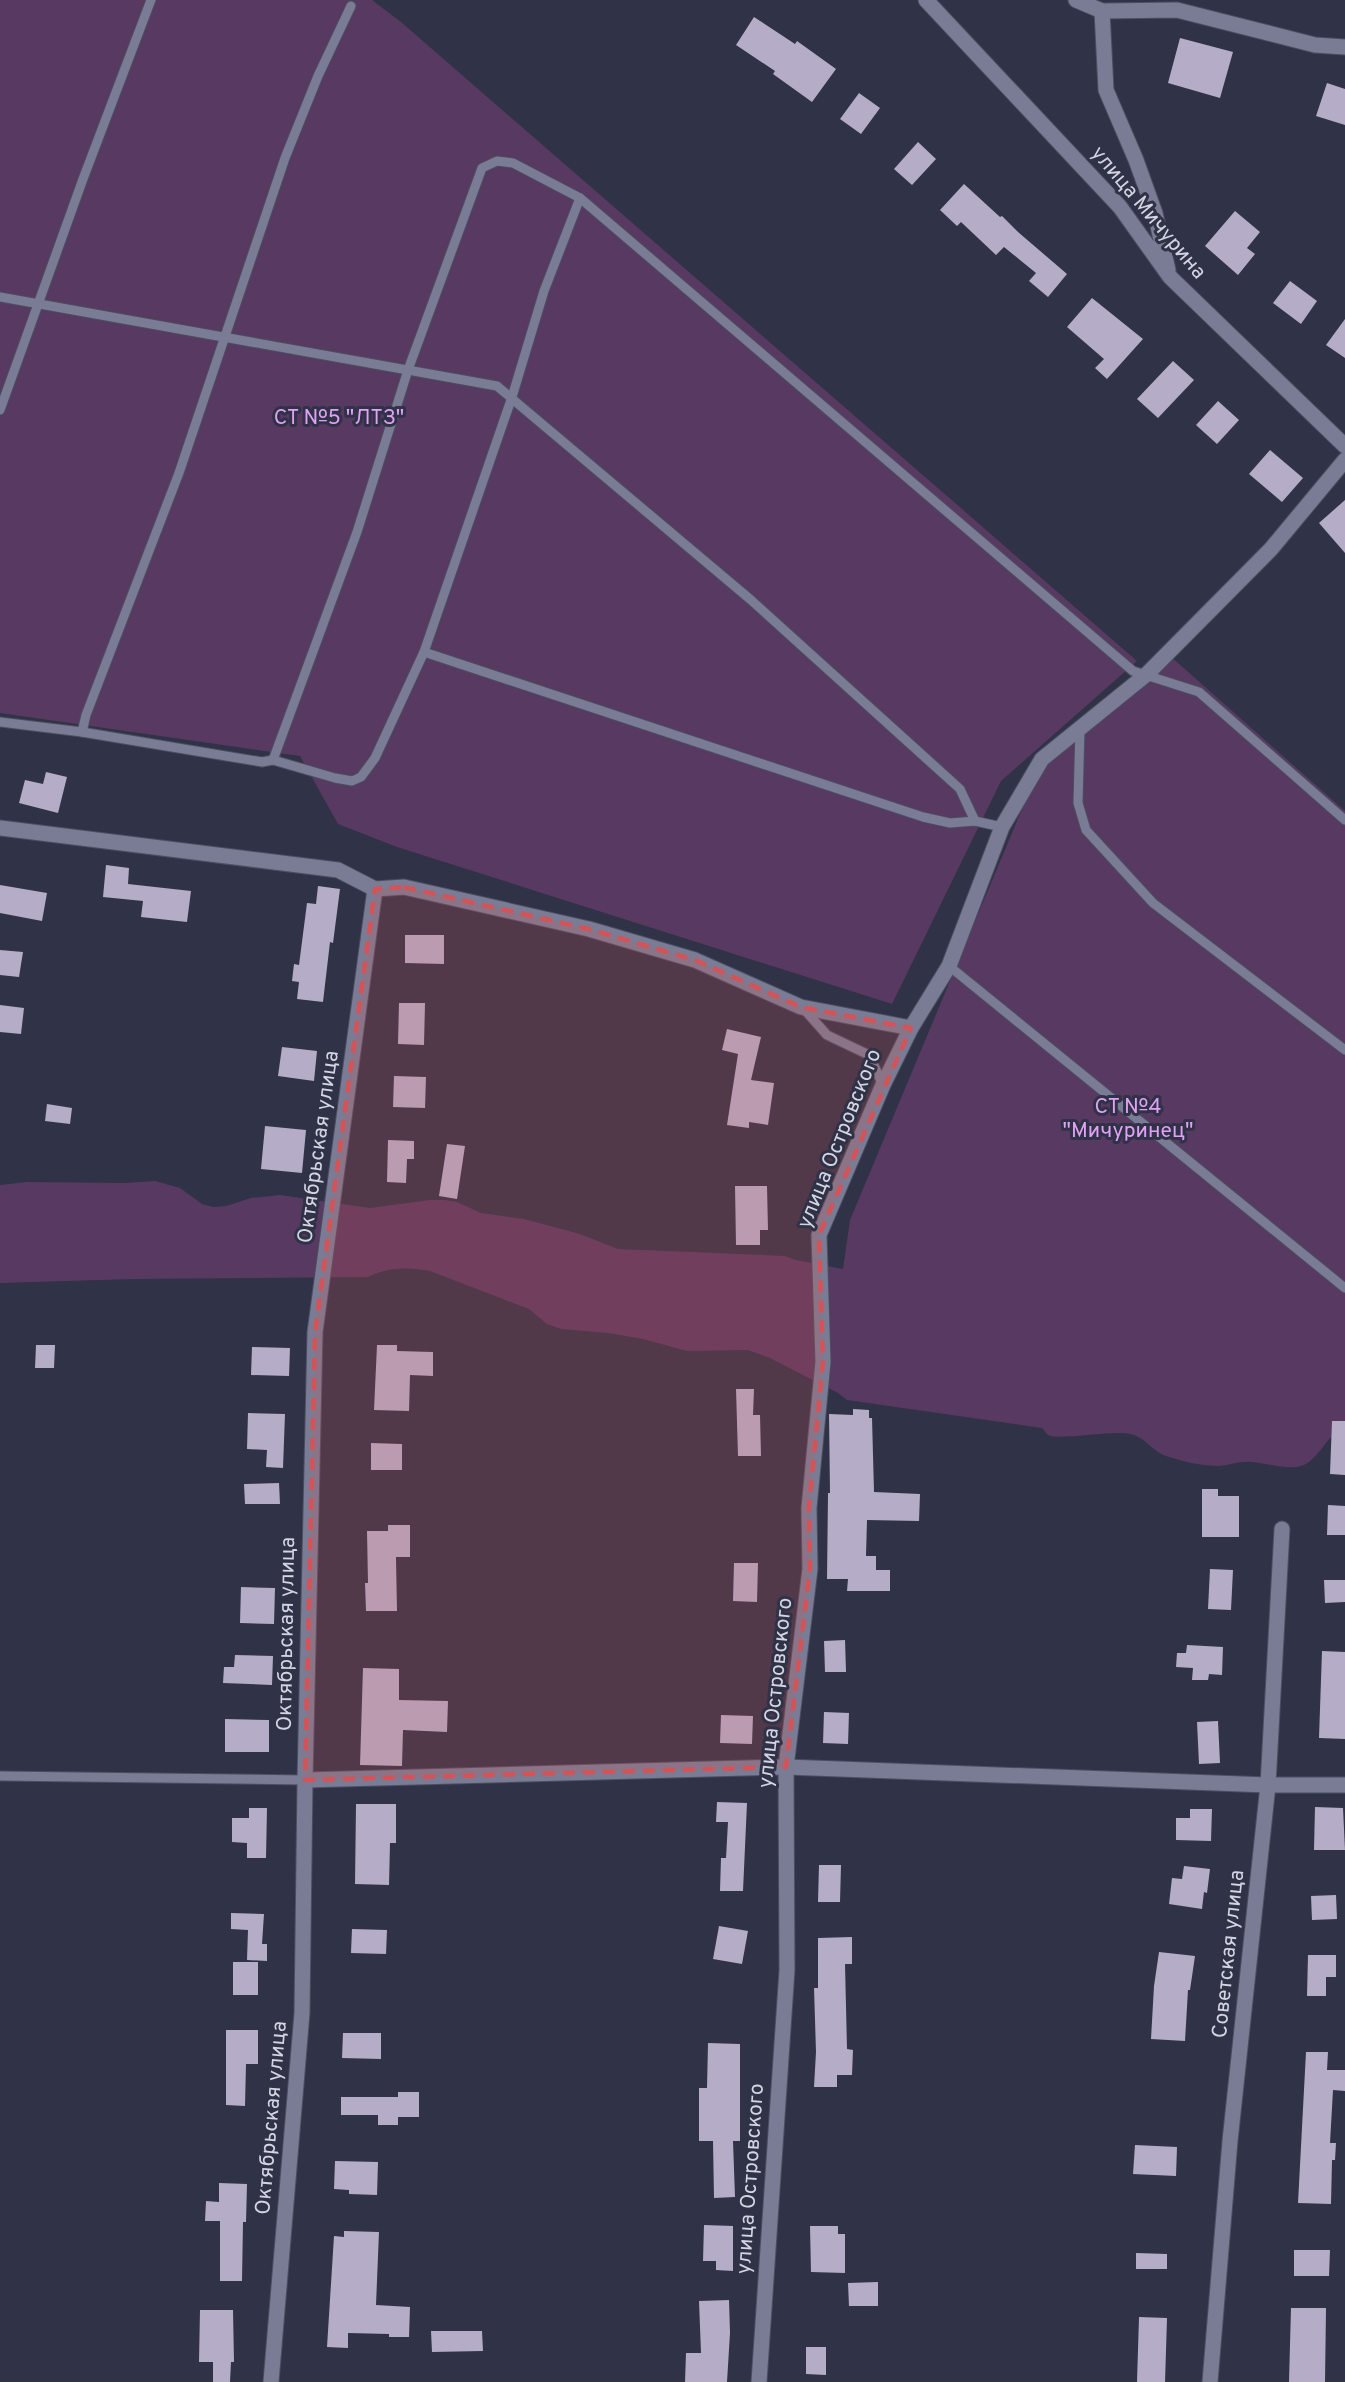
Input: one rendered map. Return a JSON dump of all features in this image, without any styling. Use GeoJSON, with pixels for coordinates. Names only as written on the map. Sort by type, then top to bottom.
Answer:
{"type":"FeatureCollection","features":[{"type":"Feature","properties":{"kind":"street","name":"улица Мичурина"},"geometry":{"type":"LineString","coordinates":[[926,0],[1120,207],[1170,277],[1345,446]]}},
{"type":"Feature","properties":{"kind":"street"},"geometry":{"type":"LineString","coordinates":[[1076,0],[1102,11],[1177,10],[1315,45],[1345,47]]}},
{"type":"Feature","properties":{"kind":"street"},"geometry":{"type":"LineString","coordinates":[[1177,10],[1192,0]]}},
{"type":"Feature","properties":{"kind":"street"},"geometry":{"type":"LineString","coordinates":[[1102,11],[1106,90],[1136,160],[1155,213],[1170,277]]}},
{"type":"Feature","properties":{"kind":"street","name":"улица Островского"},"geometry":{"type":"LineString","coordinates":[[759,2382],[786,1970],[786,1767],[810,1569],[809,1508],[823,1362],[819,1235],[883,1085],[911,1028],[949,966],[1002,827],[1042,759],[1147,674],[1271,549],[1345,460]]}},
{"type":"Feature","properties":{"kind":"street"},"geometry":{"type":"LineString","coordinates":[[0,828],[338,870],[375,889],[404,887],[590,929],[695,960],[801,1007],[911,1028]]}},
{"type":"Feature","properties":{"kind":"street","name":"Октябрьская улица"},"geometry":{"type":"LineString","coordinates":[[271,2382],[302,2013],[315,1332],[375,889]]}},
{"type":"Feature","properties":{"kind":"street","name":"Советская улица"},"geometry":{"type":"LineString","coordinates":[[1210,2382],[1230,2141],[1268,1785],[1281,1529]]}},
{"type":"Feature","properties":{"kind":"street"},"geometry":{"type":"LineString","coordinates":[[305,1780],[786,1767],[1268,1785],[1345,1785]]}},
{"type":"Feature","properties":{"kind":"lane"},"geometry":{"type":"LineString","coordinates":[[0,410],[83,179],[151,0]]}},
{"type":"Feature","properties":{"kind":"lane"},"geometry":{"type":"LineString","coordinates":[[82,732],[86,715],[179,473],[285,158],[318,76],[351,6]]}},
{"type":"Feature","properties":{"kind":"lane"},"geometry":{"type":"LineString","coordinates":[[273,760],[357,532],[408,370],[482,168],[497,161],[513,163],[580,198],[1133,671],[1199,692],[1345,820]]}},
{"type":"Feature","properties":{"kind":"lane"},"geometry":{"type":"LineString","coordinates":[[0,722],[82,732],[262,762],[273,760],[352,781],[361,777],[375,758],[424,652],[512,397],[544,291],[580,198]]}},
{"type":"Feature","properties":{"kind":"lane"},"geometry":{"type":"LineString","coordinates":[[0,297],[497,386],[751,600],[960,789],[975,821]]}},
{"type":"Feature","properties":{"kind":"lane"},"geometry":{"type":"LineString","coordinates":[[424,652],[923,817],[950,823],[975,821],[1002,827]]}},
{"type":"Feature","properties":{"kind":"lane"},"geometry":{"type":"LineString","coordinates":[[1080,729],[1078,803],[1086,830],[1153,903],[1345,1050]]}},
{"type":"Feature","properties":{"kind":"lane"},"geometry":{"type":"LineString","coordinates":[[949,966],[1345,1288]]}},
{"type":"Feature","properties":{"kind":"lane"},"geometry":{"type":"LineString","coordinates":[[801,1007],[827,1035],[869,1055],[883,1085]]}},
{"type":"Feature","properties":{"kind":"lane"},"geometry":{"type":"LineString","coordinates":[[0,1776],[305,1780]]}},
{"type":"Feature","properties":{"kind":"highlighted area"},"geometry":{"type":"Polygon","coordinates":[[[404,887],[589,929],[695,960],[801,1007],[911,1028],[819,1235],[823,1362],[809,1508],[810,1569],[786,1767],[305,1780],[315,1332],[375,889],[404,887]]]}},
{"type":"Feature","properties":{"kind":"green space","name":"СТ №5 \"ЛТЗ\""},"geometry":{"type":"Polygon","coordinates":[[[0,0],[372,0],[401,22],[1137,661],[1001,781],[892,1004],[397,847],[338,824],[300,756],[0,713],[0,0]]]}},
{"type":"Feature","properties":{"kind":"green space","name":"СТ №4 \"Мичуринец\""},"geometry":{"type":"Polygon","coordinates":[[[1169,655],[1345,811],[1345,1427],[1338,1430],[1308,1463],[1289,1467],[1247,1462],[1219,1466],[1201,1464],[1163,1455],[1141,1438],[1130,1434],[1054,1437],[1048,1435],[1042,1428],[847,1400],[838,1393],[770,1358],[748,1350],[687,1351],[643,1339],[561,1329],[547,1324],[529,1309],[430,1271],[391,1270],[368,1277],[134,1279],[0,1283],[0,1185],[27,1182],[155,1181],[180,1188],[202,1204],[213,1207],[226,1206],[251,1198],[280,1195],[370,1208],[445,1200],[457,1202],[481,1213],[524,1219],[580,1234],[618,1249],[785,1256],[843,1269],[850,1220],[1037,773],[1169,655]]]}},
{"type":"Feature","properties":{"kind":"building"},"geometry":{"type":"Polygon","coordinates":[[[754,17],[795,44],[797,41],[836,69],[812,102],[773,74],[775,71],[736,45],[754,17]]]}},
{"type":"Feature","properties":{"kind":"building"},"geometry":{"type":"Polygon","coordinates":[[[1180,38],[1233,52],[1220,98],[1168,83],[1180,38]]]}},
{"type":"Feature","properties":{"kind":"building"},"geometry":{"type":"Polygon","coordinates":[[[1327,83],[1345,89],[1345,125],[1316,116],[1327,83]]]}},
{"type":"Feature","properties":{"kind":"building"},"geometry":{"type":"Polygon","coordinates":[[[859,93],[880,108],[861,134],[840,119],[859,93]]]}},
{"type":"Feature","properties":{"kind":"building"},"geometry":{"type":"Polygon","coordinates":[[[918,142],[936,159],[912,185],[894,169],[918,142]]]}},
{"type":"Feature","properties":{"kind":"building"},"geometry":{"type":"Polygon","coordinates":[[[964,184],[1067,274],[1048,297],[1029,281],[1036,273],[1004,247],[996,255],[961,222],[957,226],[940,210],[964,184]]]}},
{"type":"Feature","properties":{"kind":"building"},"geometry":{"type":"Polygon","coordinates":[[[1235,211],[1260,232],[1247,248],[1255,254],[1238,275],[1205,246],[1235,211]]]}},
{"type":"Feature","properties":{"kind":"building"},"geometry":{"type":"Polygon","coordinates":[[[1290,281],[1317,301],[1301,324],[1273,303],[1290,281]]]}},
{"type":"Feature","properties":{"kind":"building"},"geometry":{"type":"Polygon","coordinates":[[[1092,298],[1143,339],[1107,379],[1095,368],[1104,359],[1067,327],[1092,298]]]}},
{"type":"Feature","properties":{"kind":"building"},"geometry":{"type":"Polygon","coordinates":[[[1345,319],[1345,358],[1326,345],[1345,319]]]}},
{"type":"Feature","properties":{"kind":"building"},"geometry":{"type":"Polygon","coordinates":[[[1173,361],[1194,380],[1158,418],[1137,399],[1173,361]]]}},
{"type":"Feature","properties":{"kind":"building"},"geometry":{"type":"Polygon","coordinates":[[[1218,401],[1239,420],[1217,444],[1196,425],[1218,401]]]}},
{"type":"Feature","properties":{"kind":"building"},"geometry":{"type":"Polygon","coordinates":[[[1270,450],[1303,478],[1282,502],[1249,474],[1270,450]]]}},
{"type":"Feature","properties":{"kind":"building"},"geometry":{"type":"Polygon","coordinates":[[[1345,500],[1345,553],[1319,523],[1345,500]]]}},
{"type":"Feature","properties":{"kind":"building"},"geometry":{"type":"Polygon","coordinates":[[[46,772],[67,777],[58,813],[19,803],[25,780],[43,784],[46,772]]]}},
{"type":"Feature","properties":{"kind":"building"},"geometry":{"type":"Polygon","coordinates":[[[106,865],[129,868],[128,884],[191,891],[187,922],[141,917],[143,901],[103,897],[106,865]]]}},
{"type":"Feature","properties":{"kind":"building"},"geometry":{"type":"Polygon","coordinates":[[[0,885],[47,893],[42,921],[0,913],[0,885]]]}},
{"type":"Feature","properties":{"kind":"building"},"geometry":{"type":"Polygon","coordinates":[[[318,886],[340,889],[333,943],[330,942],[323,1002],[297,999],[299,982],[292,981],[294,964],[299,965],[307,903],[316,904],[318,886]]]}},
{"type":"Feature","properties":{"kind":"building"},"geometry":{"type":"Polygon","coordinates":[[[405,935],[444,935],[444,964],[405,963],[405,935]]]}},
{"type":"Feature","properties":{"kind":"building"},"geometry":{"type":"Polygon","coordinates":[[[0,950],[23,952],[19,977],[0,975],[0,950]]]}},
{"type":"Feature","properties":{"kind":"building"},"geometry":{"type":"Polygon","coordinates":[[[399,1003],[425,1003],[424,1045],[398,1044],[399,1003]]]}},
{"type":"Feature","properties":{"kind":"building"},"geometry":{"type":"Polygon","coordinates":[[[0,1005],[24,1008],[21,1034],[0,1032],[0,1005]]]}},
{"type":"Feature","properties":{"kind":"building"},"geometry":{"type":"Polygon","coordinates":[[[727,1029],[761,1037],[751,1080],[774,1083],[768,1125],[749,1122],[749,1128],[727,1125],[738,1054],[722,1050],[727,1029]]]}},
{"type":"Feature","properties":{"kind":"building"},"geometry":{"type":"Polygon","coordinates":[[[282,1047],[317,1051],[314,1081],[278,1076],[282,1047]]]}},
{"type":"Feature","properties":{"kind":"building"},"geometry":{"type":"Polygon","coordinates":[[[394,1076],[426,1077],[425,1108],[393,1107],[394,1076]]]}},
{"type":"Feature","properties":{"kind":"building"},"geometry":{"type":"Polygon","coordinates":[[[47,1104],[72,1108],[70,1124],[45,1121],[47,1104]]]}},
{"type":"Feature","properties":{"kind":"building"},"geometry":{"type":"Polygon","coordinates":[[[265,1126],[306,1130],[302,1173],[261,1169],[265,1126]]]}},
{"type":"Feature","properties":{"kind":"building"},"geometry":{"type":"Polygon","coordinates":[[[388,1140],[414,1141],[414,1159],[407,1159],[406,1183],[387,1182],[388,1140]]]}},
{"type":"Feature","properties":{"kind":"building"},"geometry":{"type":"Polygon","coordinates":[[[447,1144],[465,1146],[457,1199],[439,1196],[447,1144]]]}},
{"type":"Feature","properties":{"kind":"building"},"geometry":{"type":"Polygon","coordinates":[[[735,1186],[767,1186],[768,1230],[760,1230],[760,1245],[736,1245],[735,1186]]]}},
{"type":"Feature","properties":{"kind":"building"},"geometry":{"type":"Polygon","coordinates":[[[36,1345],[55,1345],[54,1368],[35,1368],[36,1345]]]}},
{"type":"Feature","properties":{"kind":"building"},"geometry":{"type":"Polygon","coordinates":[[[377,1345],[397,1345],[397,1351],[433,1352],[433,1376],[410,1375],[409,1411],[374,1410],[377,1345]]]}},
{"type":"Feature","properties":{"kind":"building"},"geometry":{"type":"Polygon","coordinates":[[[252,1347],[290,1348],[289,1376],[251,1375],[252,1347]]]}},
{"type":"Feature","properties":{"kind":"building"},"geometry":{"type":"Polygon","coordinates":[[[736,1389],[754,1389],[753,1415],[760,1415],[761,1456],[738,1456],[736,1389]]]}},
{"type":"Feature","properties":{"kind":"building"},"geometry":{"type":"Polygon","coordinates":[[[853,1409],[869,1410],[869,1418],[872,1418],[874,1492],[920,1494],[919,1521],[867,1520],[866,1556],[876,1556],[876,1570],[890,1570],[890,1591],[847,1591],[848,1579],[827,1579],[828,1493],[830,1493],[829,1414],[853,1415],[853,1409]]]}},
{"type":"Feature","properties":{"kind":"building"},"geometry":{"type":"Polygon","coordinates":[[[248,1413],[285,1414],[283,1468],[266,1467],[267,1450],[247,1449],[248,1413]]]}},
{"type":"Feature","properties":{"kind":"building"},"geometry":{"type":"Polygon","coordinates":[[[1332,1421],[1345,1421],[1345,1475],[1330,1474],[1332,1421]]]}},
{"type":"Feature","properties":{"kind":"building"},"geometry":{"type":"Polygon","coordinates":[[[371,1443],[402,1444],[402,1470],[371,1470],[371,1443]]]}},
{"type":"Feature","properties":{"kind":"building"},"geometry":{"type":"Polygon","coordinates":[[[279,1483],[280,1504],[245,1504],[244,1484],[279,1483]]]}},
{"type":"Feature","properties":{"kind":"building"},"geometry":{"type":"Polygon","coordinates":[[[1202,1489],[1218,1489],[1218,1496],[1239,1496],[1239,1537],[1202,1537],[1202,1489]]]}},
{"type":"Feature","properties":{"kind":"building"},"geometry":{"type":"Polygon","coordinates":[[[1328,1505],[1345,1506],[1345,1535],[1327,1535],[1328,1505]]]}},
{"type":"Feature","properties":{"kind":"building"},"geometry":{"type":"Polygon","coordinates":[[[388,1525],[410,1525],[410,1557],[396,1557],[397,1611],[366,1611],[367,1531],[388,1531],[388,1525]]]}},
{"type":"Feature","properties":{"kind":"building"},"geometry":{"type":"Polygon","coordinates":[[[734,1563],[758,1563],[757,1602],[733,1601],[734,1563]]]}},
{"type":"Feature","properties":{"kind":"building"},"geometry":{"type":"Polygon","coordinates":[[[1210,1569],[1233,1570],[1231,1610],[1208,1609],[1210,1569]]]}},
{"type":"Feature","properties":{"kind":"building"},"geometry":{"type":"Polygon","coordinates":[[[1324,1580],[1345,1580],[1345,1602],[1325,1603],[1324,1580]]]}},
{"type":"Feature","properties":{"kind":"building"},"geometry":{"type":"Polygon","coordinates":[[[241,1587],[275,1588],[274,1624],[240,1623],[241,1587]]]}},
{"type":"Feature","properties":{"kind":"building"},"geometry":{"type":"Polygon","coordinates":[[[845,1640],[846,1672],[825,1672],[824,1641],[845,1640]]]}},
{"type":"Feature","properties":{"kind":"building"},"geometry":{"type":"Polygon","coordinates":[[[1187,1645],[1223,1647],[1222,1675],[1209,1674],[1208,1680],[1192,1680],[1193,1668],[1176,1667],[1177,1653],[1186,1653],[1187,1645]]]}},
{"type":"Feature","properties":{"kind":"building"},"geometry":{"type":"Polygon","coordinates":[[[1322,1651],[1345,1652],[1345,1739],[1319,1738],[1322,1651]]]}},
{"type":"Feature","properties":{"kind":"building"},"geometry":{"type":"Polygon","coordinates":[[[235,1655],[273,1656],[272,1685],[223,1683],[224,1667],[234,1667],[235,1655]]]}},
{"type":"Feature","properties":{"kind":"building"},"geometry":{"type":"Polygon","coordinates":[[[363,1668],[399,1669],[399,1700],[448,1701],[447,1732],[403,1730],[402,1766],[360,1765],[363,1668]]]}},
{"type":"Feature","properties":{"kind":"building"},"geometry":{"type":"Polygon","coordinates":[[[824,1712],[849,1713],[848,1744],[823,1743],[824,1712]]]}},
{"type":"Feature","properties":{"kind":"building"},"geometry":{"type":"Polygon","coordinates":[[[721,1715],[753,1716],[752,1744],[720,1743],[721,1715]]]}},
{"type":"Feature","properties":{"kind":"building"},"geometry":{"type":"Polygon","coordinates":[[[225,1719],[269,1720],[269,1752],[225,1752],[225,1719]]]}},
{"type":"Feature","properties":{"kind":"building"},"geometry":{"type":"Polygon","coordinates":[[[1218,1721],[1220,1763],[1199,1764],[1197,1722],[1218,1721]]]}},
{"type":"Feature","properties":{"kind":"building"},"geometry":{"type":"Polygon","coordinates":[[[717,1802],[747,1803],[743,1891],[720,1891],[721,1858],[726,1858],[728,1822],[716,1822],[717,1802]]]}},
{"type":"Feature","properties":{"kind":"building"},"geometry":{"type":"Polygon","coordinates":[[[356,1804],[396,1804],[396,1843],[390,1843],[389,1885],[355,1884],[356,1804]]]}},
{"type":"Feature","properties":{"kind":"building"},"geometry":{"type":"Polygon","coordinates":[[[1315,1807],[1343,1808],[1345,1850],[1314,1850],[1315,1807]]]}},
{"type":"Feature","properties":{"kind":"building"},"geometry":{"type":"Polygon","coordinates":[[[249,1808],[267,1808],[266,1858],[247,1858],[247,1843],[232,1842],[232,1818],[249,1818],[249,1808]]]}},
{"type":"Feature","properties":{"kind":"building"},"geometry":{"type":"Polygon","coordinates":[[[1190,1809],[1212,1809],[1211,1841],[1176,1840],[1176,1818],[1190,1818],[1190,1809]]]}},
{"type":"Feature","properties":{"kind":"building"},"geometry":{"type":"Polygon","coordinates":[[[819,1865],[841,1865],[840,1902],[818,1902],[819,1865]]]}},
{"type":"Feature","properties":{"kind":"building"},"geometry":{"type":"Polygon","coordinates":[[[1184,1866],[1210,1869],[1202,1909],[1169,1904],[1172,1878],[1182,1879],[1184,1866]]]}},
{"type":"Feature","properties":{"kind":"building"},"geometry":{"type":"Polygon","coordinates":[[[1336,1895],[1337,1919],[1312,1920],[1311,1896],[1336,1895]]]}},
{"type":"Feature","properties":{"kind":"building"},"geometry":{"type":"Polygon","coordinates":[[[231,1913],[264,1914],[262,1944],[267,1944],[267,1961],[247,1960],[248,1930],[231,1929],[231,1913]]]}},
{"type":"Feature","properties":{"kind":"building"},"geometry":{"type":"Polygon","coordinates":[[[719,1926],[748,1931],[742,1964],[713,1959],[719,1926]]]}},
{"type":"Feature","properties":{"kind":"building"},"geometry":{"type":"Polygon","coordinates":[[[352,1929],[387,1930],[386,1954],[351,1953],[352,1929]]]}},
{"type":"Feature","properties":{"kind":"building"},"geometry":{"type":"Polygon","coordinates":[[[852,1937],[852,1964],[845,1964],[847,2049],[853,2050],[852,2075],[837,2075],[837,2087],[814,2087],[816,2052],[814,1988],[818,1988],[818,1938],[852,1937]]]}},
{"type":"Feature","properties":{"kind":"building"},"geometry":{"type":"Polygon","coordinates":[[[1159,1952],[1195,1956],[1190,1990],[1188,1990],[1185,2041],[1151,2039],[1154,1986],[1159,1952]]]}},
{"type":"Feature","properties":{"kind":"building"},"geometry":{"type":"Polygon","coordinates":[[[1308,1955],[1336,1955],[1336,1977],[1326,1977],[1326,1996],[1307,1996],[1308,1955]]]}},
{"type":"Feature","properties":{"kind":"building"},"geometry":{"type":"Polygon","coordinates":[[[233,1962],[258,1962],[258,1995],[233,1995],[233,1962]]]}},
{"type":"Feature","properties":{"kind":"building"},"geometry":{"type":"Polygon","coordinates":[[[226,2030],[258,2030],[258,2064],[246,2064],[245,2106],[226,2105],[226,2030]]]}},
{"type":"Feature","properties":{"kind":"building"},"geometry":{"type":"Polygon","coordinates":[[[343,2033],[381,2033],[381,2059],[342,2058],[343,2033]]]}},
{"type":"Feature","properties":{"kind":"building"},"geometry":{"type":"Polygon","coordinates":[[[708,2043],[740,2044],[740,2141],[733,2141],[735,2197],[714,2198],[713,2141],[699,2141],[699,2088],[707,2088],[708,2043]]]}},
{"type":"Feature","properties":{"kind":"building"},"geometry":{"type":"Polygon","coordinates":[[[1306,2052],[1328,2052],[1327,2070],[1345,2070],[1345,2091],[1333,2090],[1330,2143],[1336,2143],[1335,2160],[1332,2160],[1331,2204],[1298,2203],[1306,2052]]]}},
{"type":"Feature","properties":{"kind":"building"},"geometry":{"type":"Polygon","coordinates":[[[398,2092],[419,2092],[419,2117],[398,2117],[398,2125],[378,2125],[378,2115],[341,2115],[341,2097],[398,2097],[398,2092]]]}},
{"type":"Feature","properties":{"kind":"building"},"geometry":{"type":"Polygon","coordinates":[[[1135,2145],[1177,2147],[1176,2176],[1133,2174],[1135,2145]]]}},
{"type":"Feature","properties":{"kind":"building"},"geometry":{"type":"Polygon","coordinates":[[[335,2161],[378,2162],[377,2195],[349,2194],[349,2190],[334,2189],[335,2161]]]}},
{"type":"Feature","properties":{"kind":"building"},"geometry":{"type":"Polygon","coordinates":[[[219,2183],[247,2184],[246,2222],[243,2222],[242,2281],[220,2281],[220,2221],[205,2221],[206,2201],[219,2202],[219,2183]]]}},
{"type":"Feature","properties":{"kind":"building"},"geometry":{"type":"Polygon","coordinates":[[[704,2225],[733,2226],[733,2271],[716,2270],[716,2261],[703,2261],[704,2225]]]}},
{"type":"Feature","properties":{"kind":"building"},"geometry":{"type":"Polygon","coordinates":[[[810,2226],[838,2226],[838,2234],[845,2234],[845,2273],[811,2272],[810,2226]]]}},
{"type":"Feature","properties":{"kind":"building"},"geometry":{"type":"Polygon","coordinates":[[[344,2231],[379,2232],[376,2305],[410,2307],[409,2337],[348,2333],[348,2348],[327,2347],[334,2236],[344,2237],[344,2231]]]}},
{"type":"Feature","properties":{"kind":"building"},"geometry":{"type":"Polygon","coordinates":[[[1294,2250],[1330,2250],[1329,2276],[1294,2276],[1294,2250]]]}},
{"type":"Feature","properties":{"kind":"building"},"geometry":{"type":"Polygon","coordinates":[[[1136,2253],[1167,2254],[1167,2269],[1136,2269],[1136,2253]]]}},
{"type":"Feature","properties":{"kind":"building"},"geometry":{"type":"Polygon","coordinates":[[[878,2282],[878,2306],[849,2306],[848,2283],[878,2282]]]}},
{"type":"Feature","properties":{"kind":"building"},"geometry":{"type":"Polygon","coordinates":[[[729,2300],[730,2333],[727,2382],[685,2382],[686,2353],[701,2353],[699,2301],[729,2300]]]}},
{"type":"Feature","properties":{"kind":"building"},"geometry":{"type":"Polygon","coordinates":[[[1291,2308],[1326,2308],[1325,2382],[1289,2382],[1291,2308]]]}},
{"type":"Feature","properties":{"kind":"building"},"geometry":{"type":"Polygon","coordinates":[[[200,2310],[233,2310],[234,2362],[231,2362],[230,2382],[213,2382],[213,2362],[199,2362],[200,2310]]]}},
{"type":"Feature","properties":{"kind":"building"},"geometry":{"type":"Polygon","coordinates":[[[1139,2317],[1167,2318],[1165,2382],[1137,2382],[1139,2317]]]}},
{"type":"Feature","properties":{"kind":"building"},"geometry":{"type":"Polygon","coordinates":[[[431,2331],[482,2331],[483,2351],[432,2352],[431,2331]]]}},
{"type":"Feature","properties":{"kind":"building"},"geometry":{"type":"Polygon","coordinates":[[[806,2347],[826,2347],[826,2375],[806,2374],[806,2347]]]}}]}
